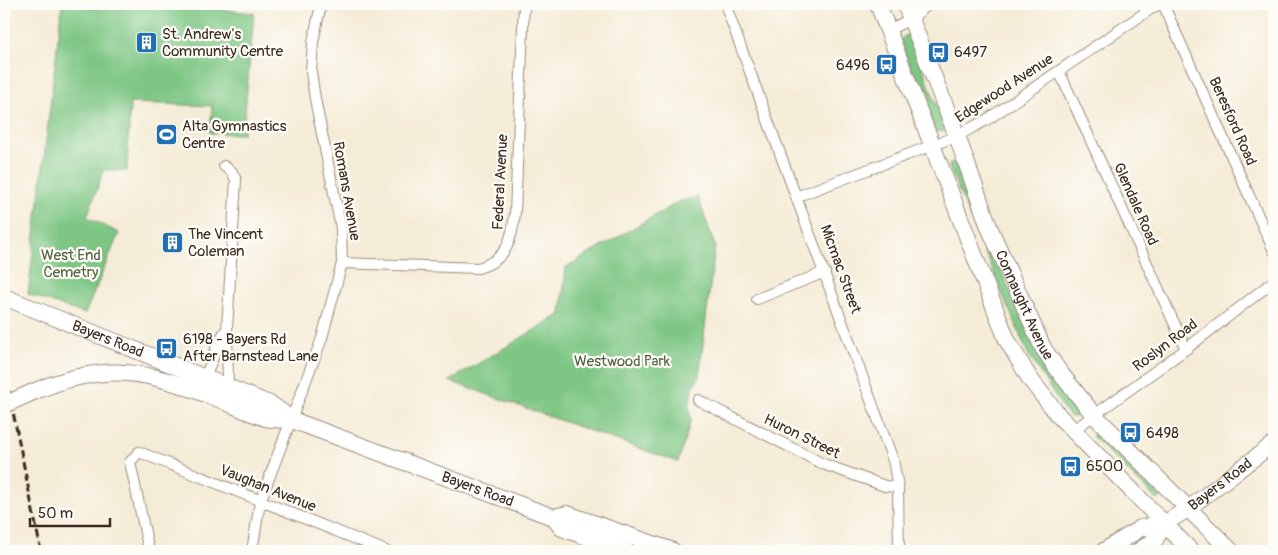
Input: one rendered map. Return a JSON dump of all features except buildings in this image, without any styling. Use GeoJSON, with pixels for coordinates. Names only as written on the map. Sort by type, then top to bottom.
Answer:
{"type":"FeatureCollection","features":[{"type":"Feature","properties":{"kind":"main road","name":"Connaught Avenue"},"geometry":{"type":"LineString","coordinates":[[878,4],[934,145],[1006,340],[1030,379],[1072,431],[1191,551]]}},
{"type":"Feature","properties":{"kind":"main road","name":"Connaught Avenue"},"geometry":{"type":"LineString","coordinates":[[908,11],[957,136],[989,227],[1043,348],[1094,415],[1231,551]]}},
{"type":"Feature","properties":{"kind":"main road","name":"Bayers Road"},"geometry":{"type":"LineString","coordinates":[[7,298],[272,405],[292,420]]}},
{"type":"Feature","properties":{"kind":"main road","name":"Bayers Road"},"geometry":{"type":"LineString","coordinates":[[4,405],[33,392],[83,375],[115,371],[137,373],[169,380],[267,418],[292,420],[552,517],[562,528],[626,551]]}},
{"type":"Feature","properties":{"kind":"main road","name":"Bayers Road"},"geometry":{"type":"LineString","coordinates":[[1104,551],[1140,528],[1164,524],[1189,508],[1274,443]]}},
{"type":"Feature","properties":{"kind":"main road","name":"Bayers Road"},"geometry":{"type":"LineString","coordinates":[[552,517],[567,514],[673,551]]}},
{"type":"Feature","properties":{"kind":"main road","name":"Bayers Road"},"geometry":{"type":"LineString","coordinates":[[1139,551],[1155,540],[1164,524]]}},
{"type":"Feature","properties":{"kind":"street","name":"Romans Avenue"},"geometry":{"type":"LineString","coordinates":[[252,551],[260,502],[322,338],[342,263],[341,228],[311,72],[313,42],[321,4]]}},
{"type":"Feature","properties":{"kind":"street","name":"Federal Avenue"},"geometry":{"type":"LineString","coordinates":[[342,263],[478,268],[493,263],[505,251],[512,236],[515,213],[524,4]]}},
{"type":"Feature","properties":{"kind":"street","name":"Micmac Street"},"geometry":{"type":"LineString","coordinates":[[725,4],[798,196],[894,460],[898,487],[899,551]]}},
{"type":"Feature","properties":{"kind":"street"},"geometry":{"type":"LineString","coordinates":[[888,30],[908,11],[929,4]]}},
{"type":"Feature","properties":{"kind":"street","name":"Edgewood Avenue"},"geometry":{"type":"LineString","coordinates":[[798,196],[957,136],[988,119],[1158,4]]}},
{"type":"Feature","properties":{"kind":"street","name":"Beresford Road"},"geometry":{"type":"LineString","coordinates":[[1164,4],[1274,252]]}},
{"type":"Feature","properties":{"kind":"street","name":"Glendale Road"},"geometry":{"type":"LineString","coordinates":[[1059,71],[1186,349]]}},
{"type":"Feature","properties":{"kind":"street"},"geometry":{"type":"LineString","coordinates":[[224,166],[232,172],[236,180],[227,329],[228,387]]}},
{"type":"Feature","properties":{"kind":"street"},"geometry":{"type":"LineString","coordinates":[[757,299],[825,272]]}},
{"type":"Feature","properties":{"kind":"street","name":"Roslyn Road"},"geometry":{"type":"LineString","coordinates":[[1072,431],[1186,349],[1274,280]]}},
{"type":"Feature","properties":{"kind":"street"},"geometry":{"type":"LineString","coordinates":[[205,378],[220,339],[227,329]]}},
{"type":"Feature","properties":{"kind":"street","name":"Huron Street"},"geometry":{"type":"LineString","coordinates":[[698,400],[823,464],[885,486],[898,487]]}},
{"type":"Feature","properties":{"kind":"street","name":"Vaughan Avenue"},"geometry":{"type":"LineString","coordinates":[[149,551],[130,462],[140,452],[260,502],[386,551]]}},
{"type":"Feature","properties":{"kind":"green space","name":"West End Cemetry"},"geometry":{"type":"Polygon","coordinates":[[[62,4],[166,4],[254,13],[243,134],[210,133],[212,106],[130,103],[127,171],[104,170],[87,217],[119,233],[85,314],[28,294],[62,4]]]}},
{"type":"Feature","properties":{"kind":"green space"},"geometry":{"type":"Polygon","coordinates":[[[906,35],[911,36],[945,129],[943,132],[935,131],[900,40],[906,35]]]}},
{"type":"Feature","properties":{"kind":"green space"},"geometry":{"type":"Polygon","coordinates":[[[950,163],[957,163],[1006,283],[1040,356],[1078,408],[1079,413],[1076,417],[1071,417],[1066,413],[1027,352],[949,167],[950,163]]]}},
{"type":"Feature","properties":{"kind":"green space","name":"Westwood Park"},"geometry":{"type":"Polygon","coordinates":[[[698,197],[715,246],[699,377],[694,385],[689,407],[691,420],[678,462],[449,381],[561,314],[566,267],[680,201],[698,197]]]}},
{"type":"Feature","properties":{"kind":"green space"},"geometry":{"type":"Polygon","coordinates":[[[1096,432],[1162,497],[1157,500],[1092,436],[1096,432]]]}},
{"type":"Feature","properties":{"kind":"railway"},"geometry":{"type":"LineString","coordinates":[[4,367],[41,551]]}},
{"type":"Feature","properties":{"kind":"place","name":"St. Andrew's Community Centre"},"geometry":{"type":"Point","coordinates":[146,43]}},
{"type":"Feature","properties":{"kind":"place","name":"6497"},"geometry":{"type":"Point","coordinates":[938,52]}},
{"type":"Feature","properties":{"kind":"place","name":"6496"},"geometry":{"type":"Point","coordinates":[886,65]}},
{"type":"Feature","properties":{"kind":"place","name":"Alta Gymnastics Centre"},"geometry":{"type":"Point","coordinates":[166,135]}},
{"type":"Feature","properties":{"kind":"place","name":"The Vincent Coleman"},"geometry":{"type":"Point","coordinates":[172,243]}},
{"type":"Feature","properties":{"kind":"place","name":"6198 - Bayers Rd After Barnstead Lane"},"geometry":{"type":"Point","coordinates":[167,348]}},
{"type":"Feature","properties":{"kind":"place","name":"6498"},"geometry":{"type":"Point","coordinates":[1130,433]}},
{"type":"Feature","properties":{"kind":"place","name":"6500"},"geometry":{"type":"Point","coordinates":[1070,466]}}]}
